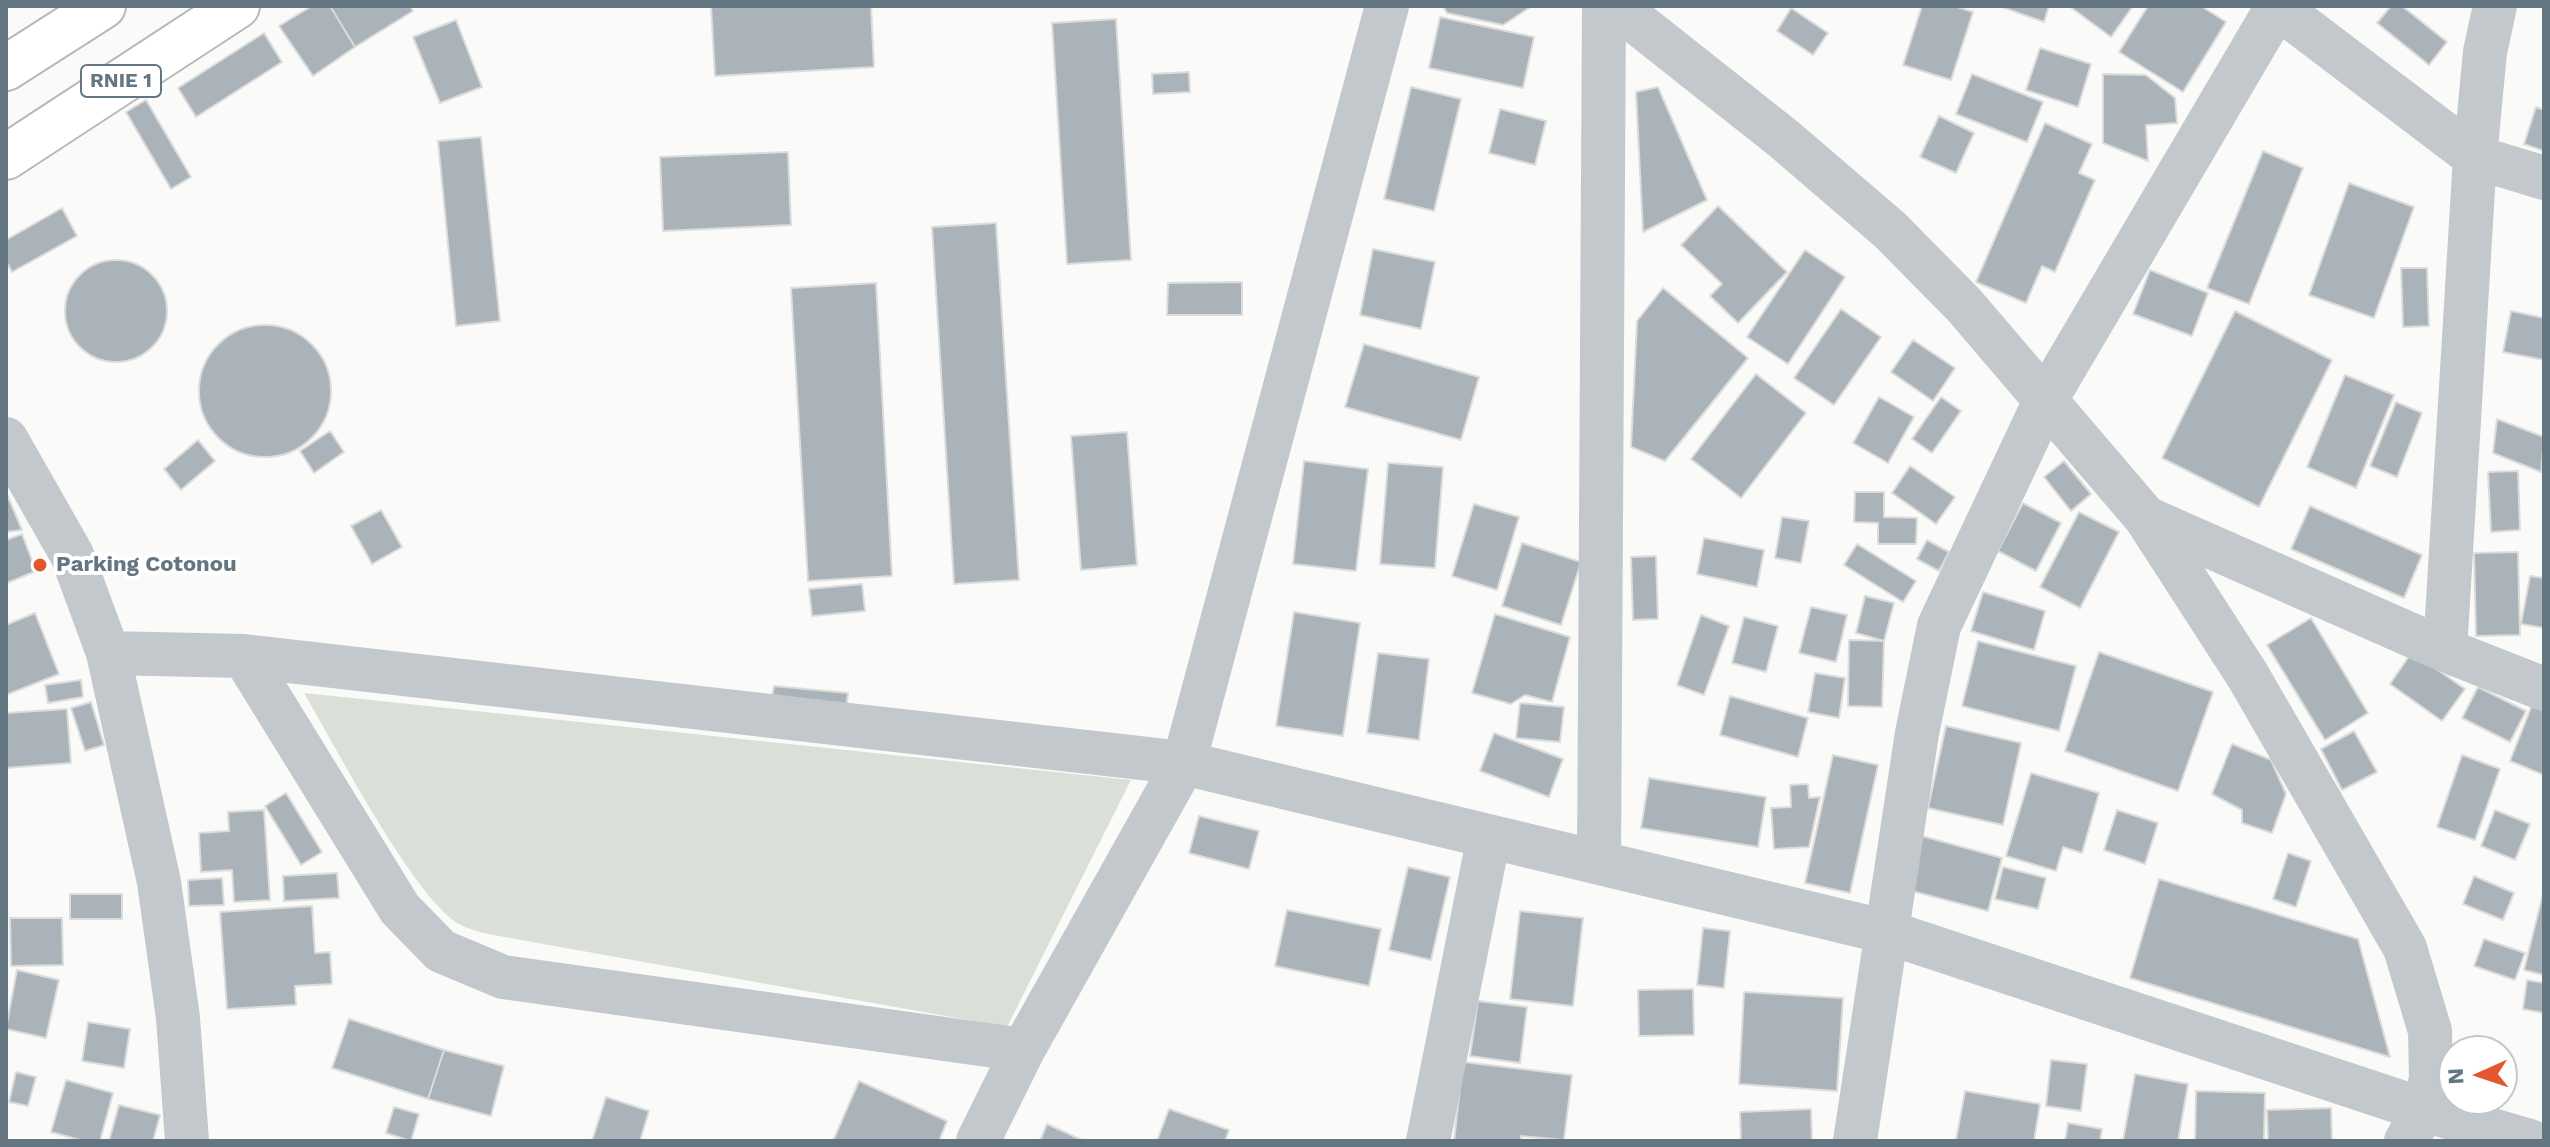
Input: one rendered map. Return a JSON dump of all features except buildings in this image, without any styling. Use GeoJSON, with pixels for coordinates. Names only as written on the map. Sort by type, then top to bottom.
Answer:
{"type":"FeatureCollection","features":[{"type":"Feature","properties":{"kind":"highway"},"geometry":{"type":"LineString","coordinates":[[6,68],[103,6]]}},
{"type":"Feature","properties":{"kind":"highway","name":"RNIE 1"},"geometry":{"type":"LineString","coordinates":[[6,157],[237,6]]}},
{"type":"Feature","properties":{"kind":"street"},"geometry":{"type":"LineString","coordinates":[[978,1141],[1023,1050],[1184,763],[1387,6]]}},
{"type":"Feature","properties":{"kind":"street"},"geometry":{"type":"LineString","coordinates":[[1599,863],[1604,6]]}},
{"type":"Feature","properties":{"kind":"street"},"geometry":{"type":"LineString","coordinates":[[1616,6],[1784,139],[1890,230],[1964,305],[2146,518],[2248,676],[2405,948],[2430,1031],[2431,1078],[2415,1125]]}},
{"type":"Feature","properties":{"kind":"street"},"geometry":{"type":"LineString","coordinates":[[1855,1141],[1917,733],[1939,626],[2045,401],[2277,6],[2475,157],[2544,178]]}},
{"type":"Feature","properties":{"kind":"street"},"geometry":{"type":"LineString","coordinates":[[2445,650],[2475,157],[2485,52],[2495,6]]}},
{"type":"Feature","properties":{"kind":"street"},"geometry":{"type":"LineString","coordinates":[[6,439],[72,555],[108,653],[159,882],[178,1018],[187,1141]]}},
{"type":"Feature","properties":{"kind":"street"},"geometry":{"type":"LineString","coordinates":[[2146,518],[2445,650],[2544,689]]}},
{"type":"Feature","properties":{"kind":"street"},"geometry":{"type":"LineString","coordinates":[[108,653],[244,656],[1184,763],[1887,932],[2415,1125],[2530,1141]]}},
{"type":"Feature","properties":{"kind":"street"},"geometry":{"type":"LineString","coordinates":[[244,656],[400,909],[441,951],[503,977],[1023,1050]]}},
{"type":"Feature","properties":{"kind":"street"},"geometry":{"type":"LineString","coordinates":[[1428,1141],[1489,836]]}},
{"type":"Feature","properties":{"kind":"shaded area"},"geometry":{"type":"Polygon","coordinates":[[[304,693],[1131,780],[1007,1027],[498,936],[461,925],[443,911],[422,887],[400,855],[304,693]]]}},
{"type":"Feature","properties":{"kind":"place","name":"Parking Cotonou"},"geometry":{"type":"Point","coordinates":[40,565]}}]}
